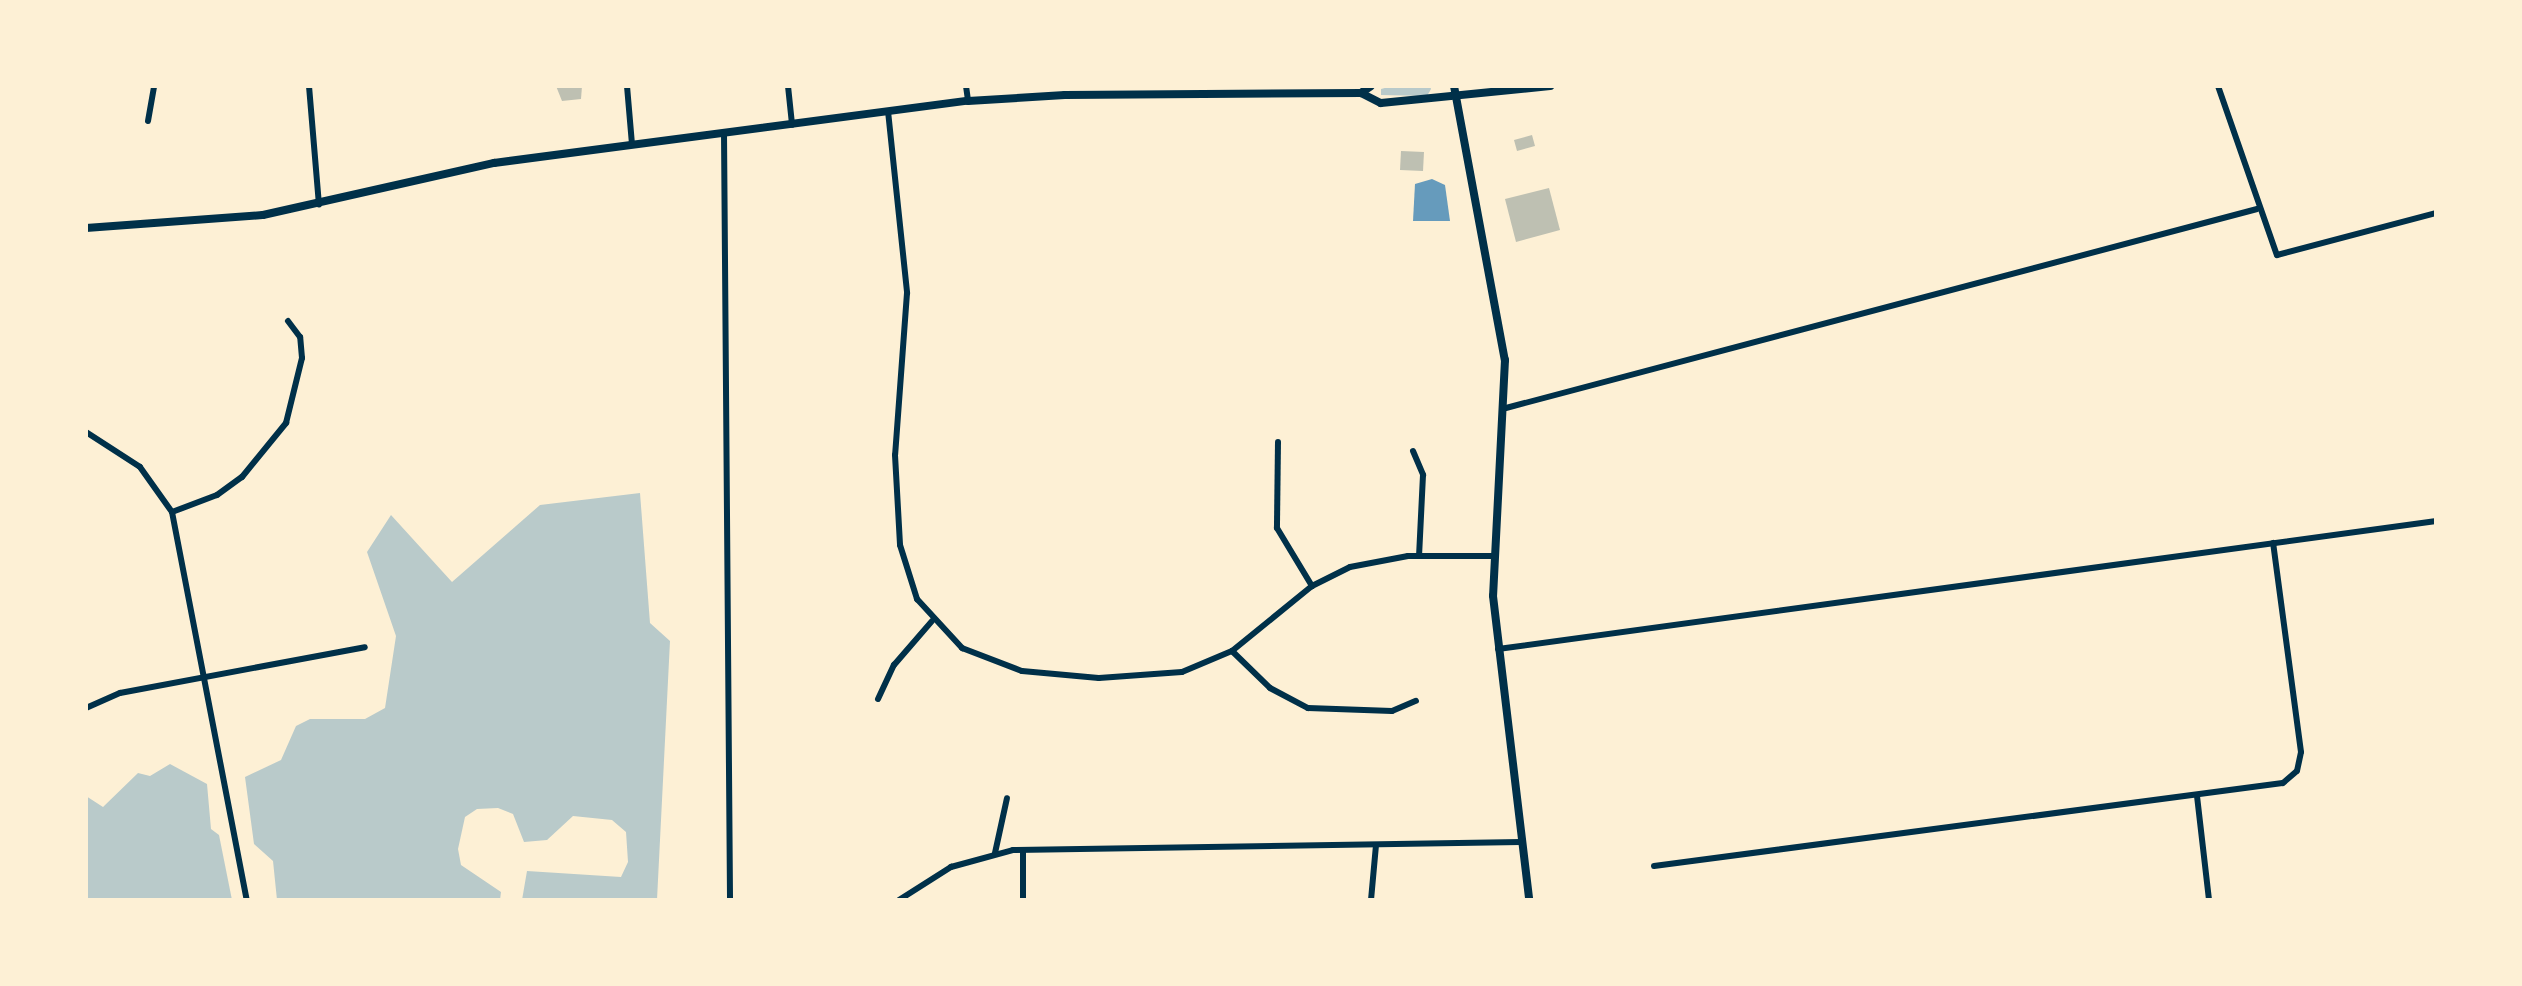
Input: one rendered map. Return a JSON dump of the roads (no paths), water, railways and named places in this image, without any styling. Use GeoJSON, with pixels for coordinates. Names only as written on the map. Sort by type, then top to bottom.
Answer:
{"type":"FeatureCollection","features":[{"type":"Feature","properties":{"kind":"main road"},"geometry":{"type":"LineString","coordinates":[[86,228],[263,215],[319,205],[452,171],[632,144],[968,101],[1163,91],[1360,90],[1371,86]]}},
{"type":"Feature","properties":{"kind":"main road"},"geometry":{"type":"LineString","coordinates":[[1454,86],[1500,320],[1506,408],[1493,556],[1498,649],[1529,900]]}},
{"type":"Feature","properties":{"kind":"main road"},"geometry":{"type":"LineString","coordinates":[[1360,90],[1381,103],[1455,98],[1550,86]]}},
{"type":"Feature","properties":{"kind":"street"},"geometry":{"type":"LineString","coordinates":[[148,121],[154,86]]}},
{"type":"Feature","properties":{"kind":"street"},"geometry":{"type":"LineString","coordinates":[[309,86],[319,205]]}},
{"type":"Feature","properties":{"kind":"street"},"geometry":{"type":"LineString","coordinates":[[627,86],[632,144]]}},
{"type":"Feature","properties":{"kind":"street"},"geometry":{"type":"LineString","coordinates":[[788,86],[792,125]]}},
{"type":"Feature","properties":{"kind":"street"},"geometry":{"type":"LineString","coordinates":[[966,86],[968,101]]}},
{"type":"Feature","properties":{"kind":"street"},"geometry":{"type":"LineString","coordinates":[[2218,86],[2257,209],[2277,255],[2436,213]]}},
{"type":"Feature","properties":{"kind":"street"},"geometry":{"type":"LineString","coordinates":[[888,111],[907,293],[895,455],[897,521],[910,584],[932,621],[977,657],[1022,671],[1099,678],[1162,675],[1199,666],[1232,651],[1312,586],[1370,561],[1419,556],[1493,556]]}},
{"type":"Feature","properties":{"kind":"street"},"geometry":{"type":"LineString","coordinates":[[724,133],[730,900]]}},
{"type":"Feature","properties":{"kind":"street"},"geometry":{"type":"LineString","coordinates":[[1506,408],[2257,209]]}},
{"type":"Feature","properties":{"kind":"street"},"geometry":{"type":"LineString","coordinates":[[172,512],[217,495],[242,477],[286,423],[302,358],[300,337],[288,321]]}},
{"type":"Feature","properties":{"kind":"street"},"geometry":{"type":"LineString","coordinates":[[86,432],[140,467],[172,512],[247,900]]}},
{"type":"Feature","properties":{"kind":"street"},"geometry":{"type":"LineString","coordinates":[[1278,442],[1277,528],[1312,586]]}},
{"type":"Feature","properties":{"kind":"street"},"geometry":{"type":"LineString","coordinates":[[1413,451],[1423,475],[1419,556]]}},
{"type":"Feature","properties":{"kind":"street"},"geometry":{"type":"LineString","coordinates":[[1498,649],[2436,521]]}},
{"type":"Feature","properties":{"kind":"street"},"geometry":{"type":"LineString","coordinates":[[1654,866],[2275,787],[2290,779],[2300,761],[2273,543]]}},
{"type":"Feature","properties":{"kind":"street"},"geometry":{"type":"LineString","coordinates":[[878,699],[894,665],[932,621]]}},
{"type":"Feature","properties":{"kind":"street"},"geometry":{"type":"LineString","coordinates":[[86,708],[120,693],[365,647]]}},
{"type":"Feature","properties":{"kind":"street"},"geometry":{"type":"LineString","coordinates":[[1232,651],[1281,697],[1308,708],[1392,711],[1416,701]]}},
{"type":"Feature","properties":{"kind":"street"},"geometry":{"type":"LineString","coordinates":[[2197,796],[2209,900]]}},
{"type":"Feature","properties":{"kind":"street"},"geometry":{"type":"LineString","coordinates":[[995,853],[1007,798]]}},
{"type":"Feature","properties":{"kind":"street"},"geometry":{"type":"LineString","coordinates":[[899,900],[951,867],[995,853],[1023,850],[1521,842]]}},
{"type":"Feature","properties":{"kind":"street"},"geometry":{"type":"LineString","coordinates":[[1371,900],[1376,845]]}},
{"type":"Feature","properties":{"kind":"street"},"geometry":{"type":"LineString","coordinates":[[1023,850],[1023,900]]}},
{"type":"Feature","properties":{"kind":"water"},"geometry":{"type":"Polygon","coordinates":[[[1432,179],[1445,185],[1450,221],[1413,221],[1415,184],[1432,179]]]}}]}
